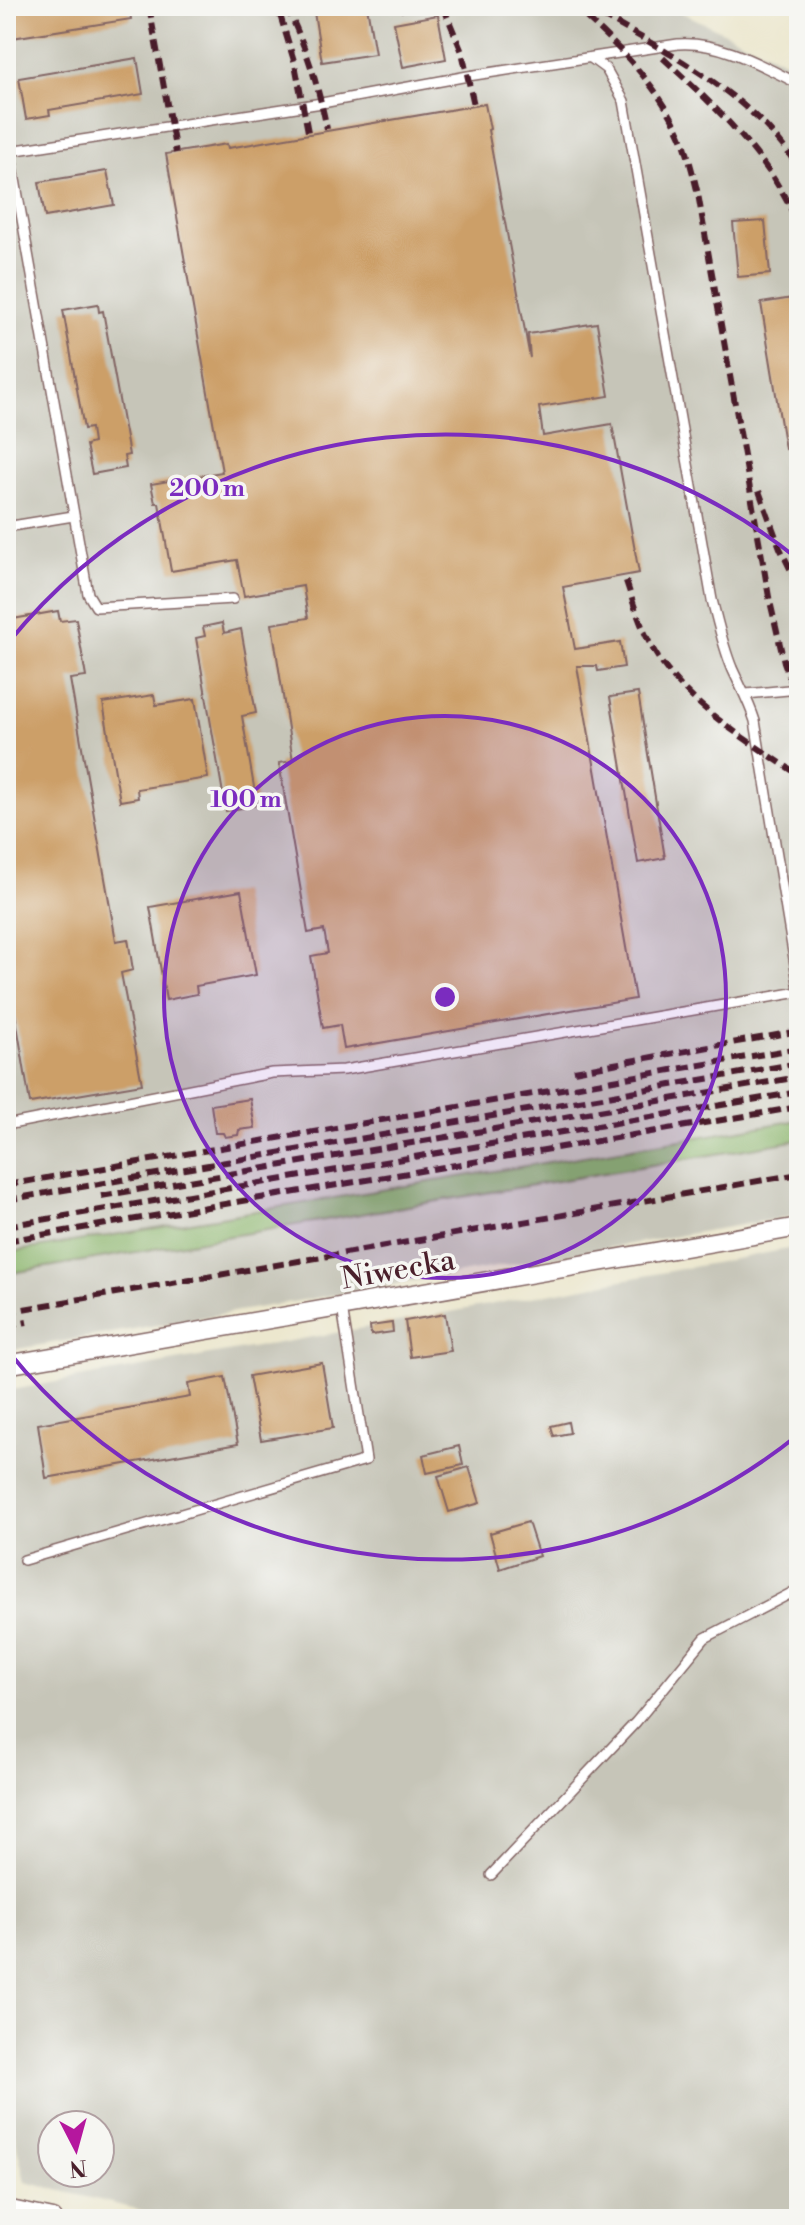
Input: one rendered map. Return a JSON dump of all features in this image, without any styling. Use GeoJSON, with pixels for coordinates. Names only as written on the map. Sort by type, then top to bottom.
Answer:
{"type":"FeatureCollection","features":[{"type":"Feature","properties":{"kind":"street","name":"Niwecka"},"geometry":{"type":"LineString","coordinates":[[6,1365],[799,1227]]}},
{"type":"Feature","properties":{"kind":"street"},"geometry":{"type":"LineString","coordinates":[[6,2209],[53,2219]]}},
{"type":"Feature","properties":{"kind":"lane"},"geometry":{"type":"LineString","coordinates":[[10,151],[696,42],[799,84]]}},
{"type":"Feature","properties":{"kind":"lane"},"geometry":{"type":"LineString","coordinates":[[6,1125],[272,1073],[344,1070],[799,990],[755,721],[722,641],[712,600],[624,101],[606,69],[591,58]]}},
{"type":"Feature","properties":{"kind":"lane"},"geometry":{"type":"LineString","coordinates":[[6,128],[88,594],[96,607],[233,599]]}},
{"type":"Feature","properties":{"kind":"lane"},"geometry":{"type":"LineString","coordinates":[[6,527],[73,516]]}},
{"type":"Feature","properties":{"kind":"lane"},"geometry":{"type":"LineString","coordinates":[[746,694],[799,689]]}},
{"type":"Feature","properties":{"kind":"lane"},"geometry":{"type":"LineString","coordinates":[[24,1560],[366,1460],[342,1307]]}},
{"type":"Feature","properties":{"kind":"lane"},"geometry":{"type":"LineString","coordinates":[[491,1875],[636,1722],[705,1638],[799,1589]]}},
{"type":"Feature","properties":{"kind":"shaded area"},"geometry":{"type":"Polygon","coordinates":[[[6,6],[668,6],[799,68],[799,1215],[6,1351],[6,6]]]}},
{"type":"Feature","properties":{"kind":"shaded area"},"geometry":{"type":"Polygon","coordinates":[[[799,1247],[799,2219],[177,2219],[54,2189],[116,2189],[116,2109],[36,2109],[36,2185],[25,2182],[6,2104],[6,1391],[799,1247]]]}},
{"type":"Feature","properties":{"kind":"green space"},"geometry":{"type":"Polygon","coordinates":[[[799,1120],[799,1140],[6,1274],[6,1253],[799,1120]]]}},
{"type":"Feature","properties":{"kind":"building"},"geometry":{"type":"Polygon","coordinates":[[[7,6],[129,6],[131,19],[12,38],[7,6]]]}},
{"type":"Feature","properties":{"kind":"building"},"geometry":{"type":"Polygon","coordinates":[[[313,6],[367,6],[375,54],[322,62],[313,6]]]}},
{"type":"Feature","properties":{"kind":"building"},"geometry":{"type":"Polygon","coordinates":[[[438,15],[446,59],[403,67],[394,23],[438,15]]]}},
{"type":"Feature","properties":{"kind":"building"},"geometry":{"type":"Polygon","coordinates":[[[137,58],[143,94],[49,110],[50,115],[26,119],[19,78],[137,58]]]}},
{"type":"Feature","properties":{"kind":"building"},"geometry":{"type":"Polygon","coordinates":[[[485,104],[530,358],[528,334],[597,323],[609,396],[539,407],[543,436],[612,424],[639,573],[563,587],[575,649],[620,642],[624,667],[598,671],[597,666],[577,666],[635,999],[344,1049],[340,1025],[323,1028],[311,956],[328,953],[324,930],[308,933],[279,763],[293,761],[272,624],[308,618],[303,586],[244,596],[237,560],[171,571],[159,503],[155,503],[151,484],[222,472],[166,154],[227,144],[228,148],[485,104]]]}},
{"type":"Feature","properties":{"kind":"building"},"geometry":{"type":"Polygon","coordinates":[[[107,171],[114,205],[45,217],[39,182],[107,171]]]}},
{"type":"Feature","properties":{"kind":"building"},"geometry":{"type":"Polygon","coordinates":[[[765,221],[770,274],[738,277],[733,223],[765,221]]]}},
{"type":"Feature","properties":{"kind":"building"},"geometry":{"type":"Polygon","coordinates":[[[799,297],[799,446],[785,449],[761,303],[799,297]]]}},
{"type":"Feature","properties":{"kind":"building"},"geometry":{"type":"Polygon","coordinates":[[[98,304],[99,312],[103,311],[129,455],[124,456],[126,468],[92,474],[86,445],[93,443],[91,428],[84,429],[63,310],[98,304]]]}},
{"type":"Feature","properties":{"kind":"building"},"geometry":{"type":"Polygon","coordinates":[[[11,603],[13,619],[58,611],[60,621],[76,619],[86,677],[70,679],[116,941],[128,939],[133,970],[121,973],[142,1084],[30,1103],[9,977],[6,977],[6,923],[10,922],[6,897],[6,604],[11,603]]]}},
{"type":"Feature","properties":{"kind":"building"},"geometry":{"type":"Polygon","coordinates":[[[222,623],[224,633],[241,629],[256,713],[242,716],[257,805],[226,811],[196,638],[205,636],[203,627],[222,623]]]}},
{"type":"Feature","properties":{"kind":"building"},"geometry":{"type":"Polygon","coordinates":[[[638,693],[665,858],[638,863],[610,697],[638,693]]]}},
{"type":"Feature","properties":{"kind":"building"},"geometry":{"type":"Polygon","coordinates":[[[154,695],[156,705],[195,699],[208,778],[137,789],[138,798],[120,801],[103,703],[154,695]]]}},
{"type":"Feature","properties":{"kind":"building"},"geometry":{"type":"Polygon","coordinates":[[[241,891],[256,975],[196,986],[197,994],[166,1000],[150,907],[241,891]]]}},
{"type":"Feature","properties":{"kind":"building"},"geometry":{"type":"Polygon","coordinates":[[[250,1099],[255,1128],[239,1130],[238,1135],[225,1137],[223,1133],[215,1133],[211,1105],[250,1099]]]}},
{"type":"Feature","properties":{"kind":"building"},"geometry":{"type":"Polygon","coordinates":[[[445,1314],[451,1351],[410,1357],[405,1321],[445,1314]]]}},
{"type":"Feature","properties":{"kind":"building"},"geometry":{"type":"Polygon","coordinates":[[[392,1323],[393,1332],[371,1335],[370,1326],[392,1323]]]}},
{"type":"Feature","properties":{"kind":"building"},"geometry":{"type":"Polygon","coordinates":[[[322,1363],[333,1428],[261,1440],[249,1376],[322,1363]]]}},
{"type":"Feature","properties":{"kind":"building"},"geometry":{"type":"Polygon","coordinates":[[[225,1377],[238,1444],[46,1478],[38,1424],[190,1397],[188,1384],[225,1377]]]}},
{"type":"Feature","properties":{"kind":"building"},"geometry":{"type":"Polygon","coordinates":[[[568,1422],[570,1433],[554,1436],[551,1426],[568,1422]]]}},
{"type":"Feature","properties":{"kind":"building"},"geometry":{"type":"Polygon","coordinates":[[[459,1446],[463,1465],[427,1473],[423,1455],[459,1446]]]}},
{"type":"Feature","properties":{"kind":"building"},"geometry":{"type":"Polygon","coordinates":[[[469,1467],[480,1503],[449,1512],[438,1476],[469,1467]]]}},
{"type":"Feature","properties":{"kind":"building"},"geometry":{"type":"Polygon","coordinates":[[[528,1522],[539,1556],[500,1569],[490,1533],[528,1522]]]}},
{"type":"Feature","properties":{"kind":"railway"},"geometry":{"type":"LineString","coordinates":[[149,6],[176,153]]}},
{"type":"Feature","properties":{"kind":"railway"},"geometry":{"type":"LineString","coordinates":[[286,6],[311,66],[327,129]]}},
{"type":"Feature","properties":{"kind":"railway"},"geometry":{"type":"LineString","coordinates":[[400,6],[404,11]]}},
{"type":"Feature","properties":{"kind":"railway"},"geometry":{"type":"LineString","coordinates":[[443,6],[462,52],[474,105]]}},
{"type":"Feature","properties":{"kind":"railway"},"geometry":{"type":"LineString","coordinates":[[573,6],[638,69],[665,106],[685,146],[698,194],[769,597],[784,662],[799,704]]}},
{"type":"Feature","properties":{"kind":"railway"},"geometry":{"type":"LineString","coordinates":[[585,6],[674,56],[730,95],[779,141],[799,169]]}},
{"type":"Feature","properties":{"kind":"railway"},"geometry":{"type":"LineString","coordinates":[[280,15],[295,64],[308,132]]}},
{"type":"Feature","properties":{"kind":"railway"},"geometry":{"type":"LineString","coordinates":[[663,58],[722,115],[758,157],[788,203],[799,228]]}},
{"type":"Feature","properties":{"kind":"railway"},"geometry":{"type":"LineString","coordinates":[[759,491],[780,548],[799,587]]}},
{"type":"Feature","properties":{"kind":"railway"},"geometry":{"type":"LineString","coordinates":[[626,581],[651,646],[677,682],[727,726],[799,775]]}},
{"type":"Feature","properties":{"kind":"railway"},"geometry":{"type":"LineString","coordinates":[[574,1071],[799,1031]]}},
{"type":"Feature","properties":{"kind":"railway"},"geometry":{"type":"LineString","coordinates":[[6,1185],[799,1048]]}},
{"type":"Feature","properties":{"kind":"railway"},"geometry":{"type":"LineString","coordinates":[[6,1200],[799,1063]]}},
{"type":"Feature","properties":{"kind":"railway"},"geometry":{"type":"LineString","coordinates":[[101,1196],[799,1077]]}},
{"type":"Feature","properties":{"kind":"railway"},"geometry":{"type":"LineString","coordinates":[[6,1226],[799,1092]]}},
{"type":"Feature","properties":{"kind":"railway"},"geometry":{"type":"LineString","coordinates":[[6,1241],[799,1107]]}},
{"type":"Feature","properties":{"kind":"railway"},"geometry":{"type":"LineString","coordinates":[[6,1312],[799,1174]]}},
{"type":"Feature","properties":{"kind":"railway"},"geometry":{"type":"LineString","coordinates":[[6,1326],[27,1322]]}}]}
